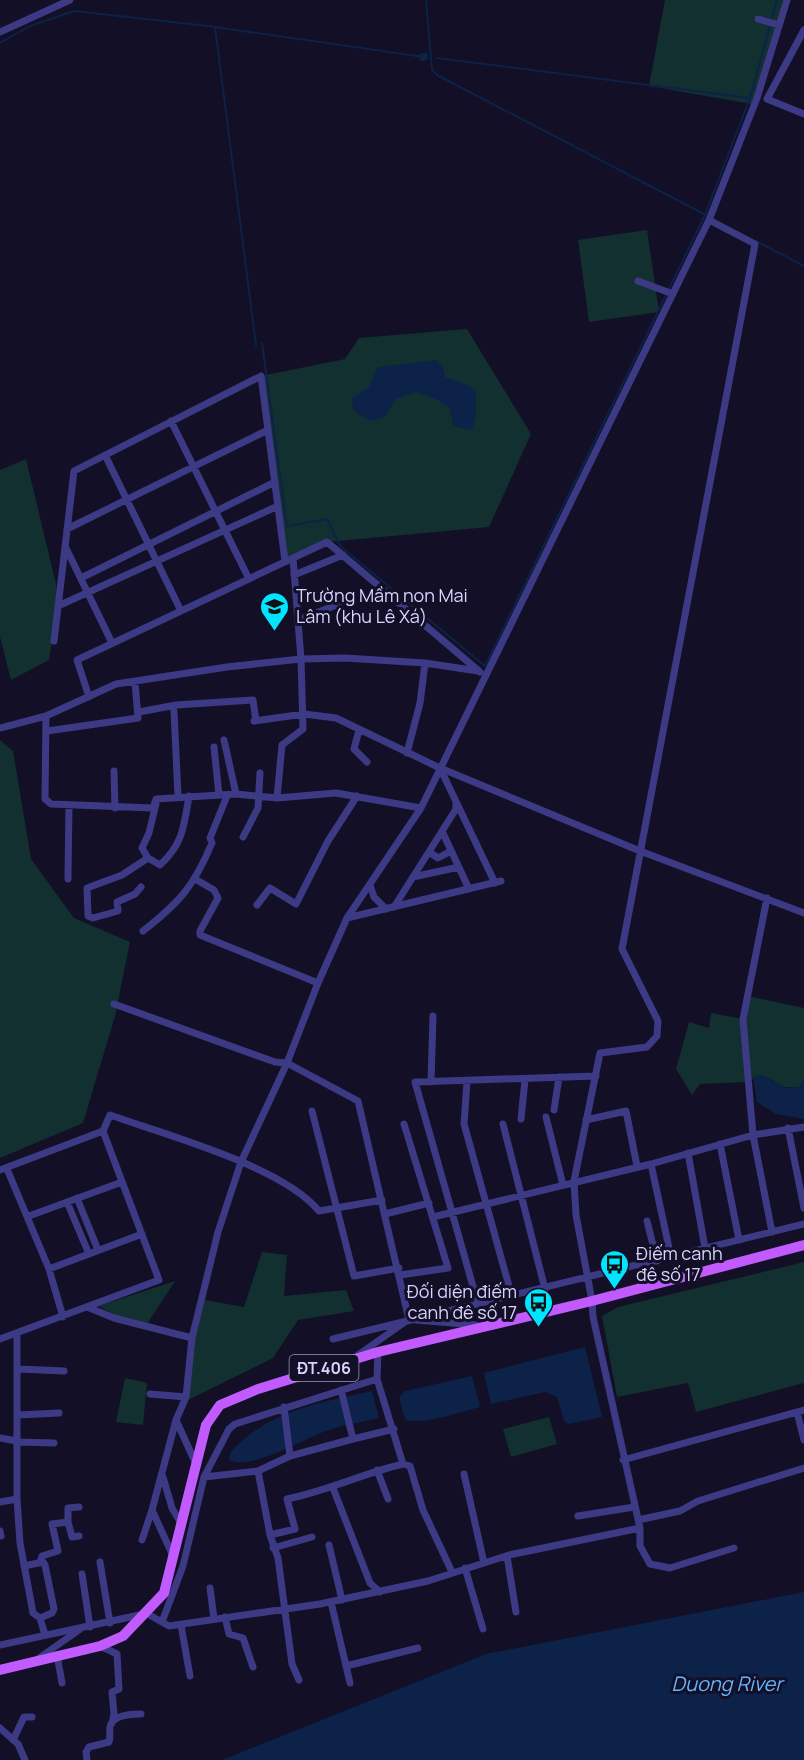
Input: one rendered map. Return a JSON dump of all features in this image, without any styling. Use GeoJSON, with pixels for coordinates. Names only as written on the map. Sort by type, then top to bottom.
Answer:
{"type":"FeatureCollection","features":[{"type":"Feature","properties":{"kind":"main road","name":"ĐT.406"},"geometry":{"type":"LineString","coordinates":[[0,1670],[100,1646],[123,1636],[164,1593],[182,1525],[201,1473],[206,1425],[220,1405],[258,1389],[378,1352],[592,1301],[804,1245]]}},
{"type":"Feature","properties":{"kind":"street"},"geometry":{"type":"LineString","coordinates":[[0,32],[70,0]]}},
{"type":"Feature","properties":{"kind":"street"},"geometry":{"type":"LineString","coordinates":[[142,1540],[176,1420],[186,1398],[192,1338],[218,1232],[242,1162],[347,918],[421,808],[483,673],[669,292],[709,219],[756,98],[777,25],[787,0]]}},
{"type":"Feature","properties":{"kind":"street"},"geometry":{"type":"LineString","coordinates":[[758,19],[777,25]]}},
{"type":"Feature","properties":{"kind":"street"},"geometry":{"type":"LineString","coordinates":[[767,99],[804,30]]}},
{"type":"Feature","properties":{"kind":"street"},"geometry":{"type":"LineString","coordinates":[[756,98],[767,99],[804,114]]}},
{"type":"Feature","properties":{"kind":"street"},"geometry":{"type":"LineString","coordinates":[[709,219],[755,244],[622,949],[658,1021],[657,1036],[647,1047],[600,1053],[574,1181],[576,1215],[592,1301],[592,1317],[639,1524],[640,1546],[650,1564],[670,1568],[734,1548]]}},
{"type":"Feature","properties":{"kind":"street"},"geometry":{"type":"LineString","coordinates":[[638,282],[669,292]]}},
{"type":"Feature","properties":{"kind":"street"},"geometry":{"type":"LineString","coordinates":[[54,641],[74,471],[261,376],[285,561]]}},
{"type":"Feature","properties":{"kind":"street"},"geometry":{"type":"LineString","coordinates":[[171,421],[249,579]]}},
{"type":"Feature","properties":{"kind":"street"},"geometry":{"type":"LineString","coordinates":[[67,529],[268,430]]}},
{"type":"Feature","properties":{"kind":"street"},"geometry":{"type":"LineString","coordinates":[[105,455],[181,611]]}},
{"type":"Feature","properties":{"kind":"street"},"geometry":{"type":"LineString","coordinates":[[81,578],[275,482]]}},
{"type":"Feature","properties":{"kind":"street"},"geometry":{"type":"LineString","coordinates":[[58,606],[278,506]]}},
{"type":"Feature","properties":{"kind":"street"},"geometry":{"type":"LineString","coordinates":[[89,697],[77,660],[327,542],[483,673]]}},
{"type":"Feature","properties":{"kind":"street"},"geometry":{"type":"LineString","coordinates":[[65,546],[112,643]]}},
{"type":"Feature","properties":{"kind":"street"},"geometry":{"type":"LineString","coordinates":[[294,575],[343,555]]}},
{"type":"Feature","properties":{"kind":"street"},"geometry":{"type":"LineString","coordinates":[[277,798],[282,744],[303,729],[304,714],[293,558]]}},
{"type":"Feature","properties":{"kind":"street"},"geometry":{"type":"LineString","coordinates":[[298,620],[339,604]]}},
{"type":"Feature","properties":{"kind":"street"},"geometry":{"type":"LineString","coordinates":[[0,728],[46,716],[116,684],[227,667],[301,659],[345,658],[425,663],[483,673]]}},
{"type":"Feature","properties":{"kind":"street"},"geometry":{"type":"LineString","coordinates":[[407,753],[420,703],[425,663]]}},
{"type":"Feature","properties":{"kind":"street"},"geometry":{"type":"LineString","coordinates":[[47,731],[138,718],[135,682]]}},
{"type":"Feature","properties":{"kind":"street"},"geometry":{"type":"LineString","coordinates":[[139,712],[176,705],[253,700],[255,721],[304,714],[336,718],[440,768],[640,851],[804,913]]}},
{"type":"Feature","properties":{"kind":"street"},"geometry":{"type":"LineString","coordinates":[[174,711],[178,796]]}},
{"type":"Feature","properties":{"kind":"street"},"geometry":{"type":"LineString","coordinates":[[46,716],[45,799],[51,804],[153,808],[156,799]]}},
{"type":"Feature","properties":{"kind":"street"},"geometry":{"type":"LineString","coordinates":[[359,730],[354,749],[367,762]]}},
{"type":"Feature","properties":{"kind":"street"},"geometry":{"type":"LineString","coordinates":[[224,740],[236,794]]}},
{"type":"Feature","properties":{"kind":"street"},"geometry":{"type":"LineString","coordinates":[[143,931],[185,895],[212,843],[210,838],[223,795],[214,747]]}},
{"type":"Feature","properties":{"kind":"street"},"geometry":{"type":"LineString","coordinates":[[347,918],[498,882],[440,768]]}},
{"type":"Feature","properties":{"kind":"street"},"geometry":{"type":"LineString","coordinates":[[114,771],[115,808]]}},
{"type":"Feature","properties":{"kind":"street"},"geometry":{"type":"LineString","coordinates":[[243,837],[258,808],[260,773]]}},
{"type":"Feature","properties":{"kind":"street"},"geometry":{"type":"LineString","coordinates":[[156,799],[236,794],[277,798],[336,794],[421,808]]}},
{"type":"Feature","properties":{"kind":"street"},"geometry":{"type":"LineString","coordinates":[[156,799],[149,833],[142,848],[148,858],[160,865],[175,852],[183,831],[189,796]]}},
{"type":"Feature","properties":{"kind":"street"},"geometry":{"type":"LineString","coordinates":[[257,905],[270,888],[296,904],[328,842],[357,796]]}},
{"type":"Feature","properties":{"kind":"street"},"geometry":{"type":"LineString","coordinates":[[394,907],[456,809],[456,802]]}},
{"type":"Feature","properties":{"kind":"street"},"geometry":{"type":"LineString","coordinates":[[68,879],[69,805]]}},
{"type":"Feature","properties":{"kind":"street"},"geometry":{"type":"LineString","coordinates":[[442,831],[469,889]]}},
{"type":"Feature","properties":{"kind":"street"},"geometry":{"type":"LineString","coordinates":[[438,858],[451,851]]}},
{"type":"Feature","properties":{"kind":"street"},"geometry":{"type":"LineString","coordinates":[[429,852],[438,858]]}},
{"type":"Feature","properties":{"kind":"street"},"geometry":{"type":"LineString","coordinates":[[141,887],[135,894],[117,902],[118,911],[93,918],[88,916],[87,888],[122,875],[148,858]]}},
{"type":"Feature","properties":{"kind":"street"},"geometry":{"type":"LineString","coordinates":[[438,858],[438,871]]}},
{"type":"Feature","properties":{"kind":"street"},"geometry":{"type":"LineString","coordinates":[[413,877],[459,867]]}},
{"type":"Feature","properties":{"kind":"street"},"geometry":{"type":"LineString","coordinates":[[195,879],[214,890],[218,898],[200,935],[318,983]]}},
{"type":"Feature","properties":{"kind":"street"},"geometry":{"type":"LineString","coordinates":[[370,885],[374,897],[386,909]]}},
{"type":"Feature","properties":{"kind":"street"},"geometry":{"type":"LineString","coordinates":[[767,898],[743,1019],[753,1135],[772,1232]]}},
{"type":"Feature","properties":{"kind":"street"},"geometry":{"type":"LineString","coordinates":[[114,1004],[275,1062],[286,1063],[358,1101],[410,1320]]}},
{"type":"Feature","properties":{"kind":"street"},"geometry":{"type":"LineString","coordinates":[[431,1082],[433,1016]]}},
{"type":"Feature","properties":{"kind":"street"},"geometry":{"type":"LineString","coordinates":[[478,1304],[453,1211],[414,1084],[418,1081],[467,1082],[596,1076]]}},
{"type":"Feature","properties":{"kind":"street"},"geometry":{"type":"LineString","coordinates":[[554,1110],[559,1077]]}},
{"type":"Feature","properties":{"kind":"street"},"geometry":{"type":"LineString","coordinates":[[521,1119],[525,1080]]}},
{"type":"Feature","properties":{"kind":"street"},"geometry":{"type":"LineString","coordinates":[[467,1082],[464,1124],[512,1296]]}},
{"type":"Feature","properties":{"kind":"street"},"geometry":{"type":"LineString","coordinates":[[312,1111],[354,1276],[448,1268],[404,1124]]}},
{"type":"Feature","properties":{"kind":"street"},"geometry":{"type":"LineString","coordinates":[[586,1120],[626,1111],[638,1166]]}},
{"type":"Feature","properties":{"kind":"street"},"geometry":{"type":"LineString","coordinates":[[0,1339],[17,1335],[159,1280],[103,1131],[110,1115],[242,1162],[308,1197],[319,1211],[382,1200]]}},
{"type":"Feature","properties":{"kind":"street"},"geometry":{"type":"LineString","coordinates":[[546,1117],[563,1185]]}},
{"type":"Feature","properties":{"kind":"street"},"geometry":{"type":"LineString","coordinates":[[503,1124],[545,1289]]}},
{"type":"Feature","properties":{"kind":"street"},"geometry":{"type":"LineString","coordinates":[[433,1217],[487,1202],[651,1164],[753,1135],[804,1126]]}},
{"type":"Feature","properties":{"kind":"street"},"geometry":{"type":"LineString","coordinates":[[788,1128],[804,1208]]}},
{"type":"Feature","properties":{"kind":"street"},"geometry":{"type":"LineString","coordinates":[[63,1317],[49,1269],[28,1216],[4,1170],[103,1131]]}},
{"type":"Feature","properties":{"kind":"street"},"geometry":{"type":"LineString","coordinates":[[720,1144],[739,1240]]}},
{"type":"Feature","properties":{"kind":"street"},"geometry":{"type":"LineString","coordinates":[[688,1153],[705,1248]]}},
{"type":"Feature","properties":{"kind":"street"},"geometry":{"type":"LineString","coordinates":[[651,1164],[671,1257]]}},
{"type":"Feature","properties":{"kind":"street"},"geometry":{"type":"LineString","coordinates":[[28,1216],[122,1182]]}},
{"type":"Feature","properties":{"kind":"street"},"geometry":{"type":"LineString","coordinates":[[78,1198],[98,1251]]}},
{"type":"Feature","properties":{"kind":"street"},"geometry":{"type":"LineString","coordinates":[[67,1202],[88,1254]]}},
{"type":"Feature","properties":{"kind":"street"},"geometry":{"type":"LineString","coordinates":[[385,1214],[429,1203]]}},
{"type":"Feature","properties":{"kind":"street"},"geometry":{"type":"LineString","coordinates":[[647,1221],[657,1261]]}},
{"type":"Feature","properties":{"kind":"street"},"geometry":{"type":"LineString","coordinates":[[333,1339],[804,1224]]}},
{"type":"Feature","properties":{"kind":"street"},"geometry":{"type":"LineString","coordinates":[[49,1269],[142,1234]]}},
{"type":"Feature","properties":{"kind":"street"},"geometry":{"type":"LineString","coordinates":[[87,1307],[114,1318],[192,1338]]}},
{"type":"Feature","properties":{"kind":"street"},"geometry":{"type":"LineString","coordinates":[[351,1360],[410,1320],[487,1326]]}},
{"type":"Feature","properties":{"kind":"street"},"geometry":{"type":"LineString","coordinates":[[17,1335],[19,1369],[17,1499],[24,1566],[33,1613],[40,1618],[45,1635]]}},
{"type":"Feature","properties":{"kind":"street"},"geometry":{"type":"LineString","coordinates":[[378,1352],[377,1379],[394,1428],[403,1464]]}},
{"type":"Feature","properties":{"kind":"street"},"geometry":{"type":"LineString","coordinates":[[19,1369],[64,1371]]}},
{"type":"Feature","properties":{"kind":"street"},"geometry":{"type":"LineString","coordinates":[[162,1622],[183,1566],[201,1473],[229,1429],[235,1424],[284,1407],[377,1379]]}},
{"type":"Feature","properties":{"kind":"street"},"geometry":{"type":"LineString","coordinates":[[341,1390],[353,1439]]}},
{"type":"Feature","properties":{"kind":"street"},"geometry":{"type":"LineString","coordinates":[[150,1394],[186,1398]]}},
{"type":"Feature","properties":{"kind":"street"},"geometry":{"type":"LineString","coordinates":[[284,1407],[290,1456]]}},
{"type":"Feature","properties":{"kind":"street"},"geometry":{"type":"LineString","coordinates":[[623,1460],[800,1411],[804,1440]]}},
{"type":"Feature","properties":{"kind":"street"},"geometry":{"type":"LineString","coordinates":[[18,1415],[59,1413]]}},
{"type":"Feature","properties":{"kind":"street"},"geometry":{"type":"LineString","coordinates":[[176,1420],[201,1473]]}},
{"type":"Feature","properties":{"kind":"street"},"geometry":{"type":"LineString","coordinates":[[201,1473],[258,1471],[290,1456],[394,1428]]}},
{"type":"Feature","properties":{"kind":"street"},"geometry":{"type":"LineString","coordinates":[[0,1438],[17,1442],[54,1443]]}},
{"type":"Feature","properties":{"kind":"street"},"geometry":{"type":"LineString","coordinates":[[270,1534],[295,1529],[287,1499],[333,1488],[377,1470],[403,1464],[410,1466],[423,1510],[452,1572]]}},
{"type":"Feature","properties":{"kind":"street"},"geometry":{"type":"LineString","coordinates":[[0,1646],[110,1623],[132,1615],[145,1614],[169,1626],[182,1625],[381,1592],[507,1556],[639,1524],[680,1511],[698,1501],[804,1468]]}},
{"type":"Feature","properties":{"kind":"street"},"geometry":{"type":"LineString","coordinates":[[377,1470],[388,1499]]}},
{"type":"Feature","properties":{"kind":"street"},"geometry":{"type":"LineString","coordinates":[[258,1471],[273,1548],[278,1558],[292,1664],[299,1680]]}},
{"type":"Feature","properties":{"kind":"street"},"geometry":{"type":"LineString","coordinates":[[464,1474],[484,1563]]}},
{"type":"Feature","properties":{"kind":"street"},"geometry":{"type":"LineString","coordinates":[[162,1476],[172,1508],[182,1525]]}},
{"type":"Feature","properties":{"kind":"street"},"geometry":{"type":"LineString","coordinates":[[333,1488],[370,1583],[381,1592]]}},
{"type":"Feature","properties":{"kind":"street"},"geometry":{"type":"LineString","coordinates":[[0,1502],[17,1499]]}},
{"type":"Feature","properties":{"kind":"street"},"geometry":{"type":"LineString","coordinates":[[79,1507],[68,1508],[68,1522],[72,1537],[79,1536]]}},
{"type":"Feature","properties":{"kind":"street"},"geometry":{"type":"LineString","coordinates":[[578,1516],[634,1507]]}},
{"type":"Feature","properties":{"kind":"street"},"geometry":{"type":"LineString","coordinates":[[152,1510],[173,1557]]}},
{"type":"Feature","properties":{"kind":"street"},"geometry":{"type":"LineString","coordinates":[[40,1563],[42,1556],[57,1552],[52,1524],[68,1522]]}},
{"type":"Feature","properties":{"kind":"street"},"geometry":{"type":"LineString","coordinates":[[273,1548],[312,1537]]}},
{"type":"Feature","properties":{"kind":"street"},"geometry":{"type":"LineString","coordinates":[[329,1545],[342,1600]]}},
{"type":"Feature","properties":{"kind":"street"},"geometry":{"type":"LineString","coordinates":[[507,1556],[516,1612]]}},
{"type":"Feature","properties":{"kind":"street"},"geometry":{"type":"LineString","coordinates":[[100,1562],[110,1623]]}},
{"type":"Feature","properties":{"kind":"street"},"geometry":{"type":"LineString","coordinates":[[24,1566],[40,1563],[45,1565],[54,1609],[52,1613],[40,1618]]}},
{"type":"Feature","properties":{"kind":"street"},"geometry":{"type":"LineString","coordinates":[[465,1568],[483,1629]]}},
{"type":"Feature","properties":{"kind":"street"},"geometry":{"type":"LineString","coordinates":[[82,1574],[90,1627]]}},
{"type":"Feature","properties":{"kind":"street"},"geometry":{"type":"LineString","coordinates":[[210,1588],[214,1619]]}},
{"type":"Feature","properties":{"kind":"street"},"geometry":{"type":"LineString","coordinates":[[331,1602],[350,1683]]}},
{"type":"Feature","properties":{"kind":"street"},"geometry":{"type":"LineString","coordinates":[[225,1617],[229,1634],[243,1638],[253,1667]]}},
{"type":"Feature","properties":{"kind":"street"},"geometry":{"type":"LineString","coordinates":[[182,1625],[190,1676]]}},
{"type":"Feature","properties":{"kind":"street"},"geometry":{"type":"LineString","coordinates":[[36,1660],[81,1629]]}},
{"type":"Feature","properties":{"kind":"street"},"geometry":{"type":"LineString","coordinates":[[87,1760],[86,1752],[89,1747],[109,1742],[114,1714],[112,1692],[119,1689],[117,1654],[100,1646]]}},
{"type":"Feature","properties":{"kind":"street"},"geometry":{"type":"LineString","coordinates":[[346,1666],[417,1648]]}},
{"type":"Feature","properties":{"kind":"street"},"geometry":{"type":"LineString","coordinates":[[57,1655],[62,1683]]}},
{"type":"Feature","properties":{"kind":"street"},"geometry":{"type":"LineString","coordinates":[[112,1723],[128,1715],[141,1714]]}},
{"type":"Feature","properties":{"kind":"street"},"geometry":{"type":"LineString","coordinates":[[14,1740],[24,1717],[32,1717]]}},
{"type":"Feature","properties":{"kind":"street"},"geometry":{"type":"LineString","coordinates":[[0,1728],[18,1744],[25,1760]]}},
{"type":"Feature","properties":{"kind":"green space"},"geometry":{"type":"Polygon","coordinates":[[[665,0],[785,0],[752,104],[649,86],[665,0]]]}},
{"type":"Feature","properties":{"kind":"green space"},"geometry":{"type":"Polygon","coordinates":[[[647,230],[659,312],[589,322],[578,240],[647,230]]]}},
{"type":"Feature","properties":{"kind":"green space"},"geometry":{"type":"Polygon","coordinates":[[[467,329],[531,434],[489,527],[327,542],[285,561],[261,376],[345,359],[359,338],[467,329]]]}},
{"type":"Feature","properties":{"kind":"green space"},"geometry":{"type":"Polygon","coordinates":[[[26,459],[56,584],[58,606],[49,660],[11,680],[0,637],[0,470],[26,459]]]}},
{"type":"Feature","properties":{"kind":"green space"},"geometry":{"type":"Polygon","coordinates":[[[0,740],[13,751],[31,859],[74,918],[130,942],[115,1016],[83,1123],[0,1158],[0,740]]]}},
{"type":"Feature","properties":{"kind":"green space"},"geometry":{"type":"Polygon","coordinates":[[[748,996],[804,1008],[804,1078],[800,1087],[785,1087],[758,1076],[749,1082],[700,1084],[692,1095],[676,1069],[689,1022],[709,1028],[711,1013],[743,1019],[748,996]]]}},
{"type":"Feature","properties":{"kind":"green space"},"geometry":{"type":"Polygon","coordinates":[[[262,1252],[287,1255],[284,1296],[346,1290],[354,1311],[298,1320],[273,1358],[188,1400],[194,1340],[205,1300],[244,1307],[262,1252]]]}},
{"type":"Feature","properties":{"kind":"green space"},"geometry":{"type":"Polygon","coordinates":[[[804,1262],[804,1383],[696,1412],[688,1383],[617,1397],[602,1316],[618,1307],[804,1262]]]}},
{"type":"Feature","properties":{"kind":"green space"},"geometry":{"type":"Polygon","coordinates":[[[175,1281],[147,1324],[113,1315],[99,1306],[175,1281]]]}},
{"type":"Feature","properties":{"kind":"green space"},"geometry":{"type":"Polygon","coordinates":[[[125,1378],[147,1383],[143,1425],[116,1422],[125,1378]]]}},
{"type":"Feature","properties":{"kind":"green space"},"geometry":{"type":"Polygon","coordinates":[[[549,1417],[557,1444],[511,1457],[503,1429],[549,1417]]]}},
{"type":"Feature","properties":{"kind":"water"},"geometry":{"type":"Polygon","coordinates":[[[437,360],[442,365],[445,377],[466,384],[476,391],[476,416],[472,430],[453,426],[450,409],[438,400],[416,392],[396,399],[385,417],[370,421],[353,410],[352,398],[369,387],[378,367],[437,360]]]}},
{"type":"Feature","properties":{"kind":"water"},"geometry":{"type":"Polygon","coordinates":[[[761,1075],[786,1088],[800,1087],[804,1078],[804,1119],[776,1114],[757,1102],[753,1077],[761,1075]]]}},
{"type":"Feature","properties":{"kind":"water"},"geometry":{"type":"Polygon","coordinates":[[[585,1347],[602,1417],[569,1424],[564,1421],[557,1397],[545,1392],[491,1404],[484,1373],[585,1347]]]}},
{"type":"Feature","properties":{"kind":"water"},"geometry":{"type":"Polygon","coordinates":[[[472,1376],[480,1407],[430,1420],[405,1419],[399,1398],[405,1391],[472,1376]]]}},
{"type":"Feature","properties":{"kind":"water"},"geometry":{"type":"Polygon","coordinates":[[[372,1391],[379,1418],[332,1429],[252,1461],[229,1460],[231,1452],[255,1431],[286,1414],[372,1391]]]}},
{"type":"Feature","properties":{"kind":"water","name":"Duong River"},"geometry":{"type":"Polygon","coordinates":[[[804,1592],[804,1760],[222,1760],[486,1654],[804,1592]]]}},
{"type":"Feature","properties":{"kind":"waterway"},"geometry":{"type":"LineString","coordinates":[[426,0],[432,70],[437,75],[704,214]]}},
{"type":"Feature","properties":{"kind":"waterway"},"geometry":{"type":"LineString","coordinates":[[437,58],[750,98],[777,0]]}},
{"type":"Feature","properties":{"kind":"waterway"},"geometry":{"type":"LineString","coordinates":[[0,43],[30,26],[74,11],[208,26],[424,57]]}},
{"type":"Feature","properties":{"kind":"waterway"},"geometry":{"type":"LineString","coordinates":[[215,27],[256,345]]}},
{"type":"Feature","properties":{"kind":"waterway"},"geometry":{"type":"LineString","coordinates":[[262,343],[287,526],[327,519],[340,546],[485,666],[705,215],[750,98]]}},
{"type":"Feature","properties":{"kind":"waterway"},"geometry":{"type":"LineString","coordinates":[[756,241],[804,266]]}},
{"type":"Feature","properties":{"kind":"place","name":"Trường Mầm non Mai Lâm (khu Lê Xá)"},"geometry":{"type":"Point","coordinates":[275,632]}},
{"type":"Feature","properties":{"kind":"place","name":"Điếm canh đê số 17"},"geometry":{"type":"Point","coordinates":[615,1290]}},
{"type":"Feature","properties":{"kind":"place","name":"Đối diện điếm canh đê số 17"},"geometry":{"type":"Point","coordinates":[538,1328]}}]}
